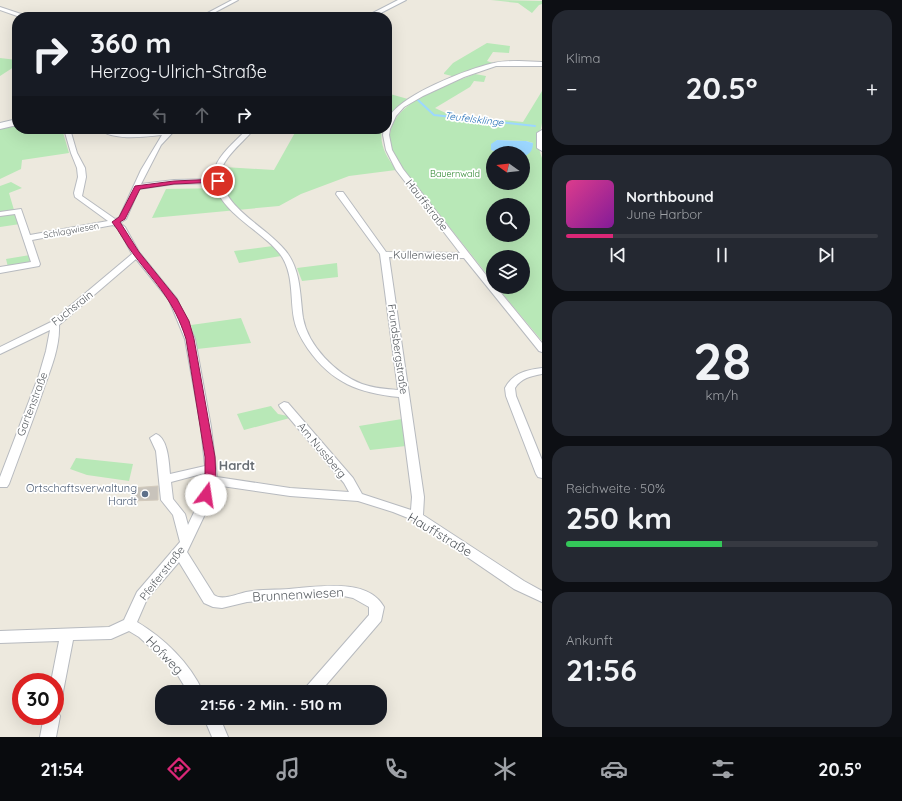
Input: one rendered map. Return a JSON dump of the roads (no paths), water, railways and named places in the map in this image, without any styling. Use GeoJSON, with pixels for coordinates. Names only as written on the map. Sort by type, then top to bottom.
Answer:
{"type":"FeatureCollection","features":[{"type":"Feature","properties":{"kind":"main road"},"geometry":{"type":"LineString","coordinates":[[378,12],[403,0]]}},
{"type":"Feature","properties":{"kind":"main road"},"geometry":{"type":"LineString","coordinates":[[0,126],[12,123]]}},
{"type":"Feature","properties":{"kind":"main road"},"geometry":{"type":"LineString","coordinates":[[542,133],[542,148]]}},
{"type":"Feature","properties":{"kind":"street"},"geometry":{"type":"LineString","coordinates":[[212,12],[236,0]]}},
{"type":"Feature","properties":{"kind":"street"},"geometry":{"type":"LineString","coordinates":[[0,8],[12,12]]}},
{"type":"Feature","properties":{"kind":"street","name":"Hauffstraße"},"geometry":{"type":"LineString","coordinates":[[392,119],[395,113],[403,106],[429,90],[494,64],[542,64]]}},
{"type":"Feature","properties":{"kind":"street","name":"Pfeiferstraße"},"geometry":{"type":"LineString","coordinates":[[69,134],[81,168],[82,177],[78,193],[79,197],[121,227],[137,254],[173,299],[184,321],[190,339],[206,427],[211,474],[201,510],[183,547],[142,596],[129,624]]}},
{"type":"Feature","properties":{"kind":"street"},"geometry":{"type":"LineString","coordinates":[[115,222],[122,219],[155,149],[165,134]]}},
{"type":"Feature","properties":{"kind":"street"},"geometry":{"type":"LineString","coordinates":[[246,134],[222,161],[217,173],[218,181],[222,192],[236,211],[272,239],[286,256],[295,277],[300,320],[307,338],[319,356],[337,375],[356,386],[375,391],[404,394]]}},
{"type":"Feature","properties":{"kind":"street","name":"Hauffstraße"},"geometry":{"type":"LineString","coordinates":[[387,134],[387,142],[393,158],[542,349]]}},
{"type":"Feature","properties":{"kind":"street"},"geometry":{"type":"LineString","coordinates":[[137,187],[174,182],[218,181]]}},
{"type":"Feature","properties":{"kind":"street","name":"Frundsbergstraße"},"geometry":{"type":"LineString","coordinates":[[340,194],[384,254],[418,497],[417,517]]}},
{"type":"Feature","properties":{"kind":"street","name":"Schlagwiesen"},"geometry":{"type":"LineString","coordinates":[[0,214],[18,211],[36,264],[0,270]]}},
{"type":"Feature","properties":{"kind":"street","name":"Schlagwiesen"},"geometry":{"type":"LineString","coordinates":[[27,238],[115,222]]}},
{"type":"Feature","properties":{"kind":"street","name":"Fuchsrain"},"geometry":{"type":"LineString","coordinates":[[0,351],[54,324],[137,254]]}},
{"type":"Feature","properties":{"kind":"street","name":"Kullenwiesen"},"geometry":{"type":"LineString","coordinates":[[384,254],[468,256]]}},
{"type":"Feature","properties":{"kind":"street","name":"Gartenstraße"},"geometry":{"type":"LineString","coordinates":[[3,484],[50,356],[56,332],[54,324]]}},
{"type":"Feature","properties":{"kind":"street"},"geometry":{"type":"LineString","coordinates":[[542,371],[528,373],[518,378],[510,388],[510,396],[529,446],[542,474]]}},
{"type":"Feature","properties":{"kind":"street","name":"Am Nussberg"},"geometry":{"type":"LineString","coordinates":[[284,405],[349,481],[358,497]]}},
{"type":"Feature","properties":{"kind":"street"},"geometry":{"type":"LineString","coordinates":[[156,438],[162,451],[167,500],[179,514],[183,547]]}},
{"type":"Feature","properties":{"kind":"street"},"geometry":{"type":"LineString","coordinates":[[165,480],[211,474]]}},
{"type":"Feature","properties":{"kind":"street","name":"Hauffstraße"},"geometry":{"type":"LineString","coordinates":[[211,474],[290,492],[358,497],[417,517],[520,585],[542,597]]}},
{"type":"Feature","properties":{"kind":"street","name":"Brunnenwiesen"},"geometry":{"type":"LineString","coordinates":[[183,547],[209,599],[218,603],[247,597],[339,590],[356,593],[374,603],[377,607],[376,617],[317,685]]}},
{"type":"Feature","properties":{"kind":"street"},"geometry":{"type":"LineString","coordinates":[[0,637],[111,633],[129,624]]}},
{"type":"Feature","properties":{"kind":"street","name":"Hofweg"},"geometry":{"type":"LineString","coordinates":[[129,624],[144,633],[179,665],[192,685]]}},
{"type":"Feature","properties":{"kind":"street"},"geometry":{"type":"LineString","coordinates":[[60,673],[67,634]]}},
{"type":"Feature","properties":{"kind":"street"},"geometry":{"type":"LineString","coordinates":[[48,737],[50,725]]}},
{"type":"Feature","properties":{"kind":"street"},"geometry":{"type":"LineString","coordinates":[[215,725],[220,737]]}},
{"type":"Feature","properties":{"kind":"water"},"geometry":{"type":"Polygon","coordinates":[[[497,140],[526,141],[533,143],[533,146],[530,152],[530,146],[491,146],[491,144],[497,140]]]}},
{"type":"Feature","properties":{"kind":"waterway","name":"Teufelsklinge"},"geometry":{"type":"LineString","coordinates":[[418,100],[434,115],[535,126]]}},
{"type":"Feature","properties":{"kind":"place","name":"Ortschaftsverwaltung Hardt"},"geometry":{"type":"Point","coordinates":[145,494]}},
{"type":"Feature","properties":{"kind":"district","name":"Hardt"},"geometry":{"type":"Point","coordinates":[237,465]}},
{"type":"Feature","properties":{"kind":"park label","name":"Bauernwald"},"geometry":{"type":"Point","coordinates":[455,173]}}]}
